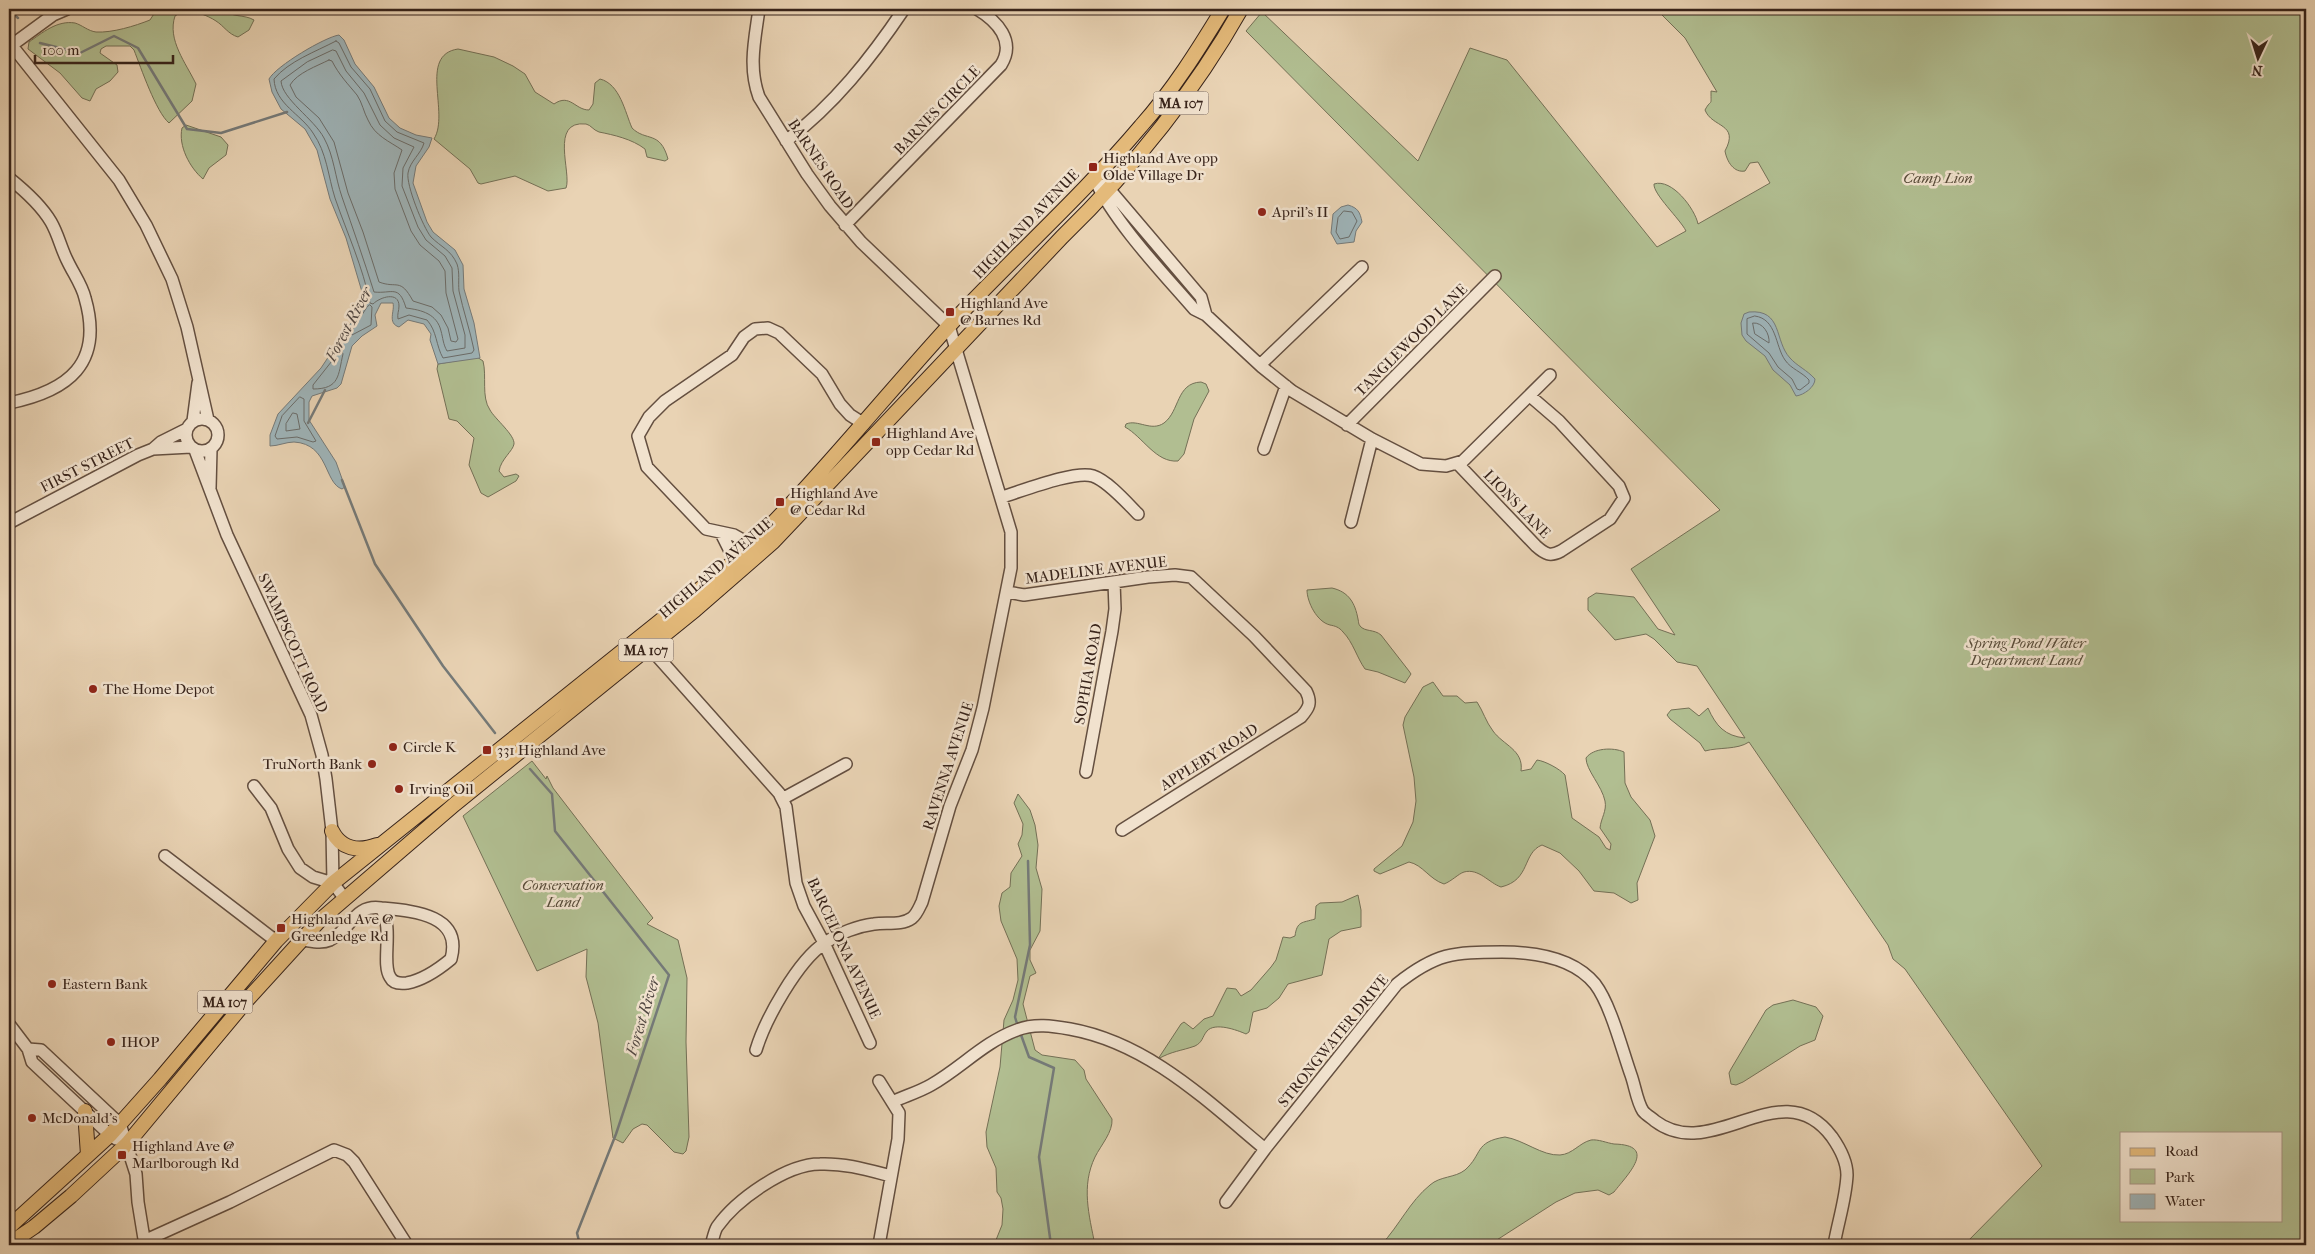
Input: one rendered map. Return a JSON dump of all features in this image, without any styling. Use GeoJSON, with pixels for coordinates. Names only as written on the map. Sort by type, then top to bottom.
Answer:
{"type":"FeatureCollection","features":[{"type":"Feature","properties":{"kind":"main road","name":"HIGHLAND AVENUE"},"geometry":{"type":"LineString","coordinates":[[9,1226],[110,1135],[276,941],[333,883],[481,767],[735,561],[790,507],[949,326],[1094,178],[1142,125],[1176,83],[1223,9]]}},
{"type":"Feature","properties":{"kind":"main road","name":"HIGHLAND AVENUE"},"geometry":{"type":"LineString","coordinates":[[9,1244],[34,1227],[71,1196],[127,1144],[252,994],[302,940],[345,899],[455,804],[649,648],[773,542],[1062,237],[1106,194],[1174,114],[1211,60],[1241,9]]}},
{"type":"Feature","properties":{"kind":"main road"},"geometry":{"type":"LineString","coordinates":[[332,830],[335,837],[345,847],[356,849],[368,848],[384,842]]}},
{"type":"Feature","properties":{"kind":"main road"},"geometry":{"type":"LineString","coordinates":[[84,1111],[88,1155]]}},
{"type":"Feature","properties":{"kind":"street"},"geometry":{"type":"LineString","coordinates":[[67,9],[10,44],[119,180],[146,225],[172,279],[187,327],[198,379],[204,394],[208,420],[215,426],[218,434],[216,444],[211,449],[204,451],[193,449],[186,439],[198,379]]}},
{"type":"Feature","properties":{"kind":"street","name":"BARNES ROAD"},"geometry":{"type":"LineString","coordinates":[[759,9],[752,73],[759,97],[820,193],[845,225],[949,326]]}},
{"type":"Feature","properties":{"kind":"street"},"geometry":{"type":"LineString","coordinates":[[786,140],[803,128],[838,95],[904,9]]}},
{"type":"Feature","properties":{"kind":"street","name":"BARNES CIRCLE"},"geometry":{"type":"LineString","coordinates":[[845,225],[1001,66],[1006,50],[1005,37],[993,20],[977,9]]}},
{"type":"Feature","properties":{"kind":"street"},"geometry":{"type":"LineString","coordinates":[[9,178],[36,203],[50,220],[85,296],[92,324],[91,343],[84,361],[78,369],[63,383],[50,390],[9,403]]}},
{"type":"Feature","properties":{"kind":"street"},"geometry":{"type":"LineString","coordinates":[[1094,178],[1194,309],[1206,315],[1260,365],[1286,386],[1347,425],[1421,464],[1440,466],[1457,463],[1474,451],[1550,375]]}},
{"type":"Feature","properties":{"kind":"street"},"geometry":{"type":"LineString","coordinates":[[1260,365],[1362,267]]}},
{"type":"Feature","properties":{"kind":"street","name":"TANGLEWOOD LANE"},"geometry":{"type":"LineString","coordinates":[[1347,425],[1494,276]]}},
{"type":"Feature","properties":{"kind":"street","name":"RAVENNA AVENUE"},"geometry":{"type":"LineString","coordinates":[[756,1050],[767,1024],[793,979],[809,957],[824,943],[866,926],[903,922],[911,919],[917,913],[922,902],[950,806],[977,734],[1007,592],[1012,544],[1002,497],[949,326]]}},
{"type":"Feature","properties":{"kind":"street"},"geometry":{"type":"LineString","coordinates":[[752,545],[734,535],[706,529],[647,467],[638,436],[649,417],[665,401],[732,355],[744,337],[755,329],[768,328],[779,332],[822,374],[840,404],[864,424]]}},
{"type":"Feature","properties":{"kind":"street"},"geometry":{"type":"LineString","coordinates":[[1264,449],[1286,386]]}},
{"type":"Feature","properties":{"kind":"street","name":"LIONS LANE"},"geometry":{"type":"LineString","coordinates":[[1457,463],[1536,546],[1547,555],[1553,555],[1561,551],[1610,519],[1624,498],[1619,486],[1559,421],[1530,396]]}},
{"type":"Feature","properties":{"kind":"street"},"geometry":{"type":"LineString","coordinates":[[190,425],[208,420]]}},
{"type":"Feature","properties":{"kind":"street","name":"FIRST STREET"},"geometry":{"type":"LineString","coordinates":[[9,523],[138,455],[153,449],[161,442],[190,425]]}},
{"type":"Feature","properties":{"kind":"street"},"geometry":{"type":"LineString","coordinates":[[1351,522],[1372,439]]}},
{"type":"Feature","properties":{"kind":"street","name":"FIRST STREET"},"geometry":{"type":"LineString","coordinates":[[153,449],[193,449]]}},
{"type":"Feature","properties":{"kind":"street","name":"SWAMPSCOTT ROAD"},"geometry":{"type":"LineString","coordinates":[[193,449],[236,554],[311,716],[322,755],[332,830],[333,883]]}},
{"type":"Feature","properties":{"kind":"street","name":"SWAMPSCOTT ROAD"},"geometry":{"type":"LineString","coordinates":[[210,490],[211,449]]}},
{"type":"Feature","properties":{"kind":"street"},"geometry":{"type":"LineString","coordinates":[[1002,497],[1068,477],[1087,475],[1101,481],[1138,514]]}},
{"type":"Feature","properties":{"kind":"street"},"geometry":{"type":"LineString","coordinates":[[721,533],[735,561]]}},
{"type":"Feature","properties":{"kind":"street","name":"MADELINE AVENUE"},"geometry":{"type":"LineString","coordinates":[[1007,592],[1024,595],[1114,582],[1184,575],[1198,582],[1300,682],[1310,699],[1310,706]]}},
{"type":"Feature","properties":{"kind":"street","name":"SOPHIA ROAD"},"geometry":{"type":"LineString","coordinates":[[1086,772],[1114,616],[1114,582]]}},
{"type":"Feature","properties":{"kind":"street","name":"BARCELONA AVENUE"},"geometry":{"type":"LineString","coordinates":[[649,648],[758,768],[782,799],[786,807],[796,883],[804,906],[824,943],[870,1043]]}},
{"type":"Feature","properties":{"kind":"street","name":"APPLEBY ROAD"},"geometry":{"type":"LineString","coordinates":[[1122,830],[1301,716],[1310,706]]}},
{"type":"Feature","properties":{"kind":"street"},"geometry":{"type":"LineString","coordinates":[[782,799],[846,764]]}},
{"type":"Feature","properties":{"kind":"street"},"geometry":{"type":"LineString","coordinates":[[254,786],[271,808],[288,849],[300,868],[313,877],[333,883],[345,899]]}},
{"type":"Feature","properties":{"kind":"street"},"geometry":{"type":"LineString","coordinates":[[165,856],[276,941]]}},
{"type":"Feature","properties":{"kind":"street"},"geometry":{"type":"LineString","coordinates":[[302,940],[329,940],[345,929],[363,909],[370,906],[428,916],[444,925],[453,939],[451,959],[418,980],[403,984],[396,983],[390,978],[388,972],[386,920],[381,908]]}},
{"type":"Feature","properties":{"kind":"street","name":"STRONGWATER DRIVE"},"geometry":{"type":"LineString","coordinates":[[1226,1202],[1265,1149],[1397,984],[1416,969],[1438,958],[1460,952],[1510,952],[1566,962],[1595,985],[1609,1012],[1643,1111],[1668,1130],[1686,1133],[1712,1131],[1760,1115],[1790,1110],[1811,1118],[1823,1126],[1836,1143],[1846,1168],[1834,1245]]}},
{"type":"Feature","properties":{"kind":"street"},"geometry":{"type":"LineString","coordinates":[[9,1024],[28,1049],[32,1062],[110,1135],[127,1144]]}},
{"type":"Feature","properties":{"kind":"street"},"geometry":{"type":"LineString","coordinates":[[892,1102],[931,1085],[1001,1036],[1019,1029],[1048,1025],[1091,1034],[1117,1043],[1154,1061],[1190,1087],[1265,1149]]}},
{"type":"Feature","properties":{"kind":"street"},"geometry":{"type":"LineString","coordinates":[[28,1049],[41,1050],[120,1124],[136,1174],[144,1243],[326,1153],[339,1151],[347,1155],[354,1162],[407,1245]]}},
{"type":"Feature","properties":{"kind":"street"},"geometry":{"type":"LineString","coordinates":[[879,1081],[899,1112],[898,1139],[879,1245]]}},
{"type":"Feature","properties":{"kind":"street"},"geometry":{"type":"LineString","coordinates":[[711,1245],[717,1228],[736,1206],[764,1185],[790,1171],[817,1164],[845,1164],[892,1176]]}},
{"type":"Feature","properties":{"kind":"green space"},"geometry":{"type":"Polygon","coordinates":[[[157,9],[186,9],[175,16],[173,34],[175,43],[196,84],[192,101],[169,123],[154,100],[134,50],[130,46],[106,46],[101,49],[100,53],[117,65],[118,72],[110,81],[96,89],[90,101],[82,98],[60,73],[28,49],[29,42],[45,31],[62,23],[75,23],[96,32],[109,31],[131,27],[150,20],[157,9]]]}},
{"type":"Feature","properties":{"kind":"green space"},"geometry":{"type":"Polygon","coordinates":[[[186,9],[224,9],[230,14],[254,20],[249,30],[238,37],[231,34],[213,19],[186,9]]]}},
{"type":"Feature","properties":{"kind":"green space","name":"Spring Pond Water Department Land"},"geometry":{"type":"Polygon","coordinates":[[[1656,9],[2306,9],[2306,1245],[1964,1245],[2042,1166],[1905,969],[1893,959],[1888,945],[1749,742],[1744,745],[1705,751],[1700,743],[1667,715],[1671,710],[1689,708],[1699,716],[1708,708],[1714,720],[1722,729],[1732,735],[1745,738],[1697,666],[1677,662],[1654,639],[1646,634],[1615,640],[1588,610],[1588,598],[1596,593],[1634,597],[1658,629],[1675,635],[1631,569],[1720,510],[1246,31],[1262,12],[1418,161],[1470,48],[1507,60],[1657,247],[1686,231],[1662,200],[1654,184],[1661,183],[1668,186],[1682,196],[1688,203],[1698,224],[1770,183],[1758,162],[1750,163],[1745,171],[1734,168],[1729,163],[1725,151],[1729,142],[1727,130],[1708,116],[1705,110],[1711,101],[1711,91],[1717,92],[1685,38],[1656,9]]]}},
{"type":"Feature","properties":{"kind":"green space"},"geometry":{"type":"Polygon","coordinates":[[[458,49],[494,57],[513,66],[525,74],[535,92],[554,104],[564,100],[589,110],[593,104],[595,83],[600,79],[607,82],[621,99],[632,128],[642,135],[657,140],[665,150],[668,159],[665,161],[647,157],[645,149],[629,140],[599,132],[586,124],[575,125],[568,130],[565,139],[566,188],[548,191],[515,176],[481,184],[478,183],[470,169],[434,139],[438,128],[439,115],[437,73],[440,62],[446,54],[458,49]]]}},
{"type":"Feature","properties":{"kind":"green space"},"geometry":{"type":"Polygon","coordinates":[[[186,125],[221,137],[228,145],[226,155],[209,168],[203,179],[190,163],[183,149],[181,135],[182,128],[186,125]]]}},
{"type":"Feature","properties":{"kind":"green space"},"geometry":{"type":"Polygon","coordinates":[[[477,357],[483,361],[487,405],[511,436],[514,444],[499,471],[504,477],[516,474],[519,476],[516,481],[488,497],[481,493],[469,465],[474,438],[457,421],[449,419],[437,369],[438,364],[477,357]]]}},
{"type":"Feature","properties":{"kind":"green space"},"geometry":{"type":"Polygon","coordinates":[[[1201,382],[1206,384],[1209,391],[1194,419],[1184,454],[1178,461],[1170,461],[1156,454],[1132,431],[1125,427],[1126,424],[1131,423],[1154,426],[1164,423],[1173,412],[1187,387],[1201,382]]]}},
{"type":"Feature","properties":{"kind":"green space"},"geometry":{"type":"Polygon","coordinates":[[[1332,588],[1347,595],[1353,603],[1360,626],[1381,635],[1409,671],[1411,674],[1405,683],[1365,669],[1350,640],[1341,630],[1325,623],[1317,616],[1311,606],[1307,590],[1332,588]]]}},
{"type":"Feature","properties":{"kind":"green space"},"geometry":{"type":"Polygon","coordinates":[[[1433,682],[1443,696],[1457,696],[1465,703],[1477,702],[1493,731],[1516,753],[1521,764],[1521,771],[1531,769],[1537,760],[1563,773],[1565,775],[1572,818],[1599,837],[1606,848],[1610,850],[1611,844],[1600,828],[1605,801],[1586,758],[1593,752],[1604,749],[1624,752],[1625,783],[1631,797],[1650,820],[1655,836],[1637,883],[1638,900],[1631,903],[1614,893],[1594,891],[1579,871],[1560,853],[1542,845],[1531,854],[1517,879],[1511,884],[1501,887],[1479,874],[1469,871],[1444,884],[1409,862],[1380,874],[1374,871],[1402,846],[1413,822],[1416,801],[1414,777],[1403,725],[1405,717],[1423,687],[1433,682]]]}},
{"type":"Feature","properties":{"kind":"green space","name":"Conservation Land"},"geometry":{"type":"Polygon","coordinates":[[[532,761],[546,779],[547,776],[553,788],[653,918],[647,924],[678,940],[687,978],[686,1042],[689,1137],[686,1151],[683,1154],[674,1152],[647,1125],[642,1124],[633,1129],[623,1143],[613,1138],[598,1023],[586,977],[587,949],[537,971],[463,816],[532,761]]]}},
{"type":"Feature","properties":{"kind":"green space"},"geometry":{"type":"Polygon","coordinates":[[[1018,794],[1030,810],[1035,825],[1038,845],[1036,868],[1042,889],[1040,931],[1030,950],[1030,960],[1036,973],[1030,976],[1023,1004],[1035,1050],[1042,1055],[1075,1060],[1084,1070],[1086,1079],[1112,1119],[1111,1129],[1095,1157],[1088,1179],[1090,1223],[1095,1245],[994,1245],[1002,1225],[1003,1209],[1001,1198],[997,1192],[996,1168],[987,1147],[986,1132],[1000,1067],[1004,1020],[1013,1000],[1018,980],[1017,959],[1001,921],[999,906],[1002,893],[1010,887],[1011,873],[1022,856],[1018,844],[1022,835],[1023,824],[1014,803],[1018,794]]]}},
{"type":"Feature","properties":{"kind":"green space"},"geometry":{"type":"Polygon","coordinates":[[[1358,895],[1361,910],[1361,927],[1341,931],[1329,939],[1322,975],[1288,984],[1279,998],[1267,1008],[1253,1012],[1249,1032],[1246,1034],[1226,1028],[1211,1028],[1200,1043],[1195,1046],[1158,1059],[1181,1024],[1184,1022],[1193,1029],[1204,1019],[1213,1016],[1227,988],[1236,989],[1241,996],[1251,990],[1276,960],[1283,937],[1290,938],[1295,936],[1299,925],[1315,919],[1316,906],[1320,903],[1342,902],[1358,895]]]}},
{"type":"Feature","properties":{"kind":"green space"},"geometry":{"type":"Polygon","coordinates":[[[1793,1000],[1816,1007],[1823,1016],[1815,1040],[1800,1046],[1743,1082],[1736,1085],[1731,1084],[1729,1073],[1766,1010],[1773,1005],[1793,1000]]]}},
{"type":"Feature","properties":{"kind":"green space"},"geometry":{"type":"Polygon","coordinates":[[[1505,1137],[1553,1155],[1565,1154],[1591,1140],[1627,1146],[1635,1149],[1637,1155],[1636,1162],[1614,1192],[1609,1195],[1598,1190],[1575,1193],[1556,1202],[1489,1245],[1381,1245],[1423,1191],[1438,1180],[1461,1173],[1471,1164],[1483,1145],[1495,1139],[1505,1137]]]}},
{"type":"Feature","properties":{"kind":"water"},"geometry":{"type":"Polygon","coordinates":[[[339,35],[344,40],[355,64],[374,87],[389,118],[400,128],[416,135],[432,138],[429,147],[416,166],[413,183],[427,222],[433,232],[455,250],[463,265],[464,289],[474,323],[480,358],[438,364],[430,340],[431,334],[424,324],[408,320],[399,327],[392,320],[393,303],[381,303],[375,315],[377,326],[362,336],[352,346],[341,384],[337,388],[312,396],[309,402],[309,420],[336,462],[345,487],[342,489],[336,485],[314,449],[305,444],[294,442],[270,446],[270,435],[278,414],[321,368],[365,302],[346,238],[330,199],[317,150],[305,129],[281,109],[272,92],[269,79],[273,73],[301,53],[339,35]]]}},
{"type":"Feature","properties":{"kind":"water"},"geometry":{"type":"Polygon","coordinates":[[[1348,205],[1358,211],[1362,222],[1356,231],[1354,242],[1337,244],[1331,233],[1333,214],[1341,207],[1348,205]]]}},
{"type":"Feature","properties":{"kind":"water"},"geometry":{"type":"Polygon","coordinates":[[[1760,312],[1773,321],[1785,351],[1790,358],[1815,379],[1815,382],[1808,390],[1796,396],[1790,385],[1773,370],[1765,356],[1746,341],[1742,335],[1741,323],[1744,314],[1760,312]]]}},
{"type":"Feature","properties":{"kind":"waterway","name":"Forest River"},"geometry":{"type":"LineString","coordinates":[[9,10],[18,18]]}},
{"type":"Feature","properties":{"kind":"waterway","name":"Forest River"},"geometry":{"type":"LineString","coordinates":[[40,43],[80,53],[114,36],[138,48],[187,129],[221,133],[287,112]]}},
{"type":"Feature","properties":{"kind":"waterway","name":"Forest River"},"geometry":{"type":"LineString","coordinates":[[308,423],[325,390]]}},
{"type":"Feature","properties":{"kind":"waterway","name":"Forest River"},"geometry":{"type":"LineString","coordinates":[[342,480],[375,564],[443,666],[495,733]]}},
{"type":"Feature","properties":{"kind":"waterway","name":"Forest River"},"geometry":{"type":"LineString","coordinates":[[530,769],[552,794],[555,831],[669,975],[616,1134],[577,1233],[580,1245]]}},
{"type":"Feature","properties":{"kind":"waterway"},"geometry":{"type":"LineString","coordinates":[[1018,1027],[1015,1017],[1030,945],[1028,861]]}},
{"type":"Feature","properties":{"kind":"waterway"},"geometry":{"type":"LineString","coordinates":[[1020,1032],[1029,1057],[1054,1068],[1039,1157],[1051,1245]]}},
{"type":"Feature","properties":{"kind":"place","name":"Highland Ave opp Olde Village Dr"},"geometry":{"type":"Point","coordinates":[1093,167]}},
{"type":"Feature","properties":{"kind":"place","name":"April's II"},"geometry":{"type":"Point","coordinates":[1262,212]}},
{"type":"Feature","properties":{"kind":"place","name":"Highland Ave @ Barnes Rd"},"geometry":{"type":"Point","coordinates":[950,312]}},
{"type":"Feature","properties":{"kind":"place","name":"Highland Ave opp Cedar Rd"},"geometry":{"type":"Point","coordinates":[876,442]}},
{"type":"Feature","properties":{"kind":"place","name":"Highland Ave @ Cedar Rd"},"geometry":{"type":"Point","coordinates":[780,502]}},
{"type":"Feature","properties":{"kind":"place","name":"The Home Depot"},"geometry":{"type":"Point","coordinates":[93,689]}},
{"type":"Feature","properties":{"kind":"place","name":"Circle K"},"geometry":{"type":"Point","coordinates":[393,747]}},
{"type":"Feature","properties":{"kind":"place","name":"331 Highland Ave"},"geometry":{"type":"Point","coordinates":[487,750]}},
{"type":"Feature","properties":{"kind":"place","name":"TruNorth Bank"},"geometry":{"type":"Point","coordinates":[372,764]}},
{"type":"Feature","properties":{"kind":"place","name":"Irving Oil"},"geometry":{"type":"Point","coordinates":[399,789]}},
{"type":"Feature","properties":{"kind":"place","name":"Highland Ave @ Greenledge Rd"},"geometry":{"type":"Point","coordinates":[281,928]}},
{"type":"Feature","properties":{"kind":"place","name":"Eastern Bank"},"geometry":{"type":"Point","coordinates":[52,984]}},
{"type":"Feature","properties":{"kind":"place","name":"IHOP"},"geometry":{"type":"Point","coordinates":[111,1042]}},
{"type":"Feature","properties":{"kind":"place","name":"McDonald's"},"geometry":{"type":"Point","coordinates":[32,1118]}},
{"type":"Feature","properties":{"kind":"place","name":"Highland Ave @ Marlborough Rd"},"geometry":{"type":"Point","coordinates":[122,1155]}},
{"type":"Feature","properties":{"kind":"park label","name":"Camp Lion"},"geometry":{"type":"Point","coordinates":[1938,178]}}]}
